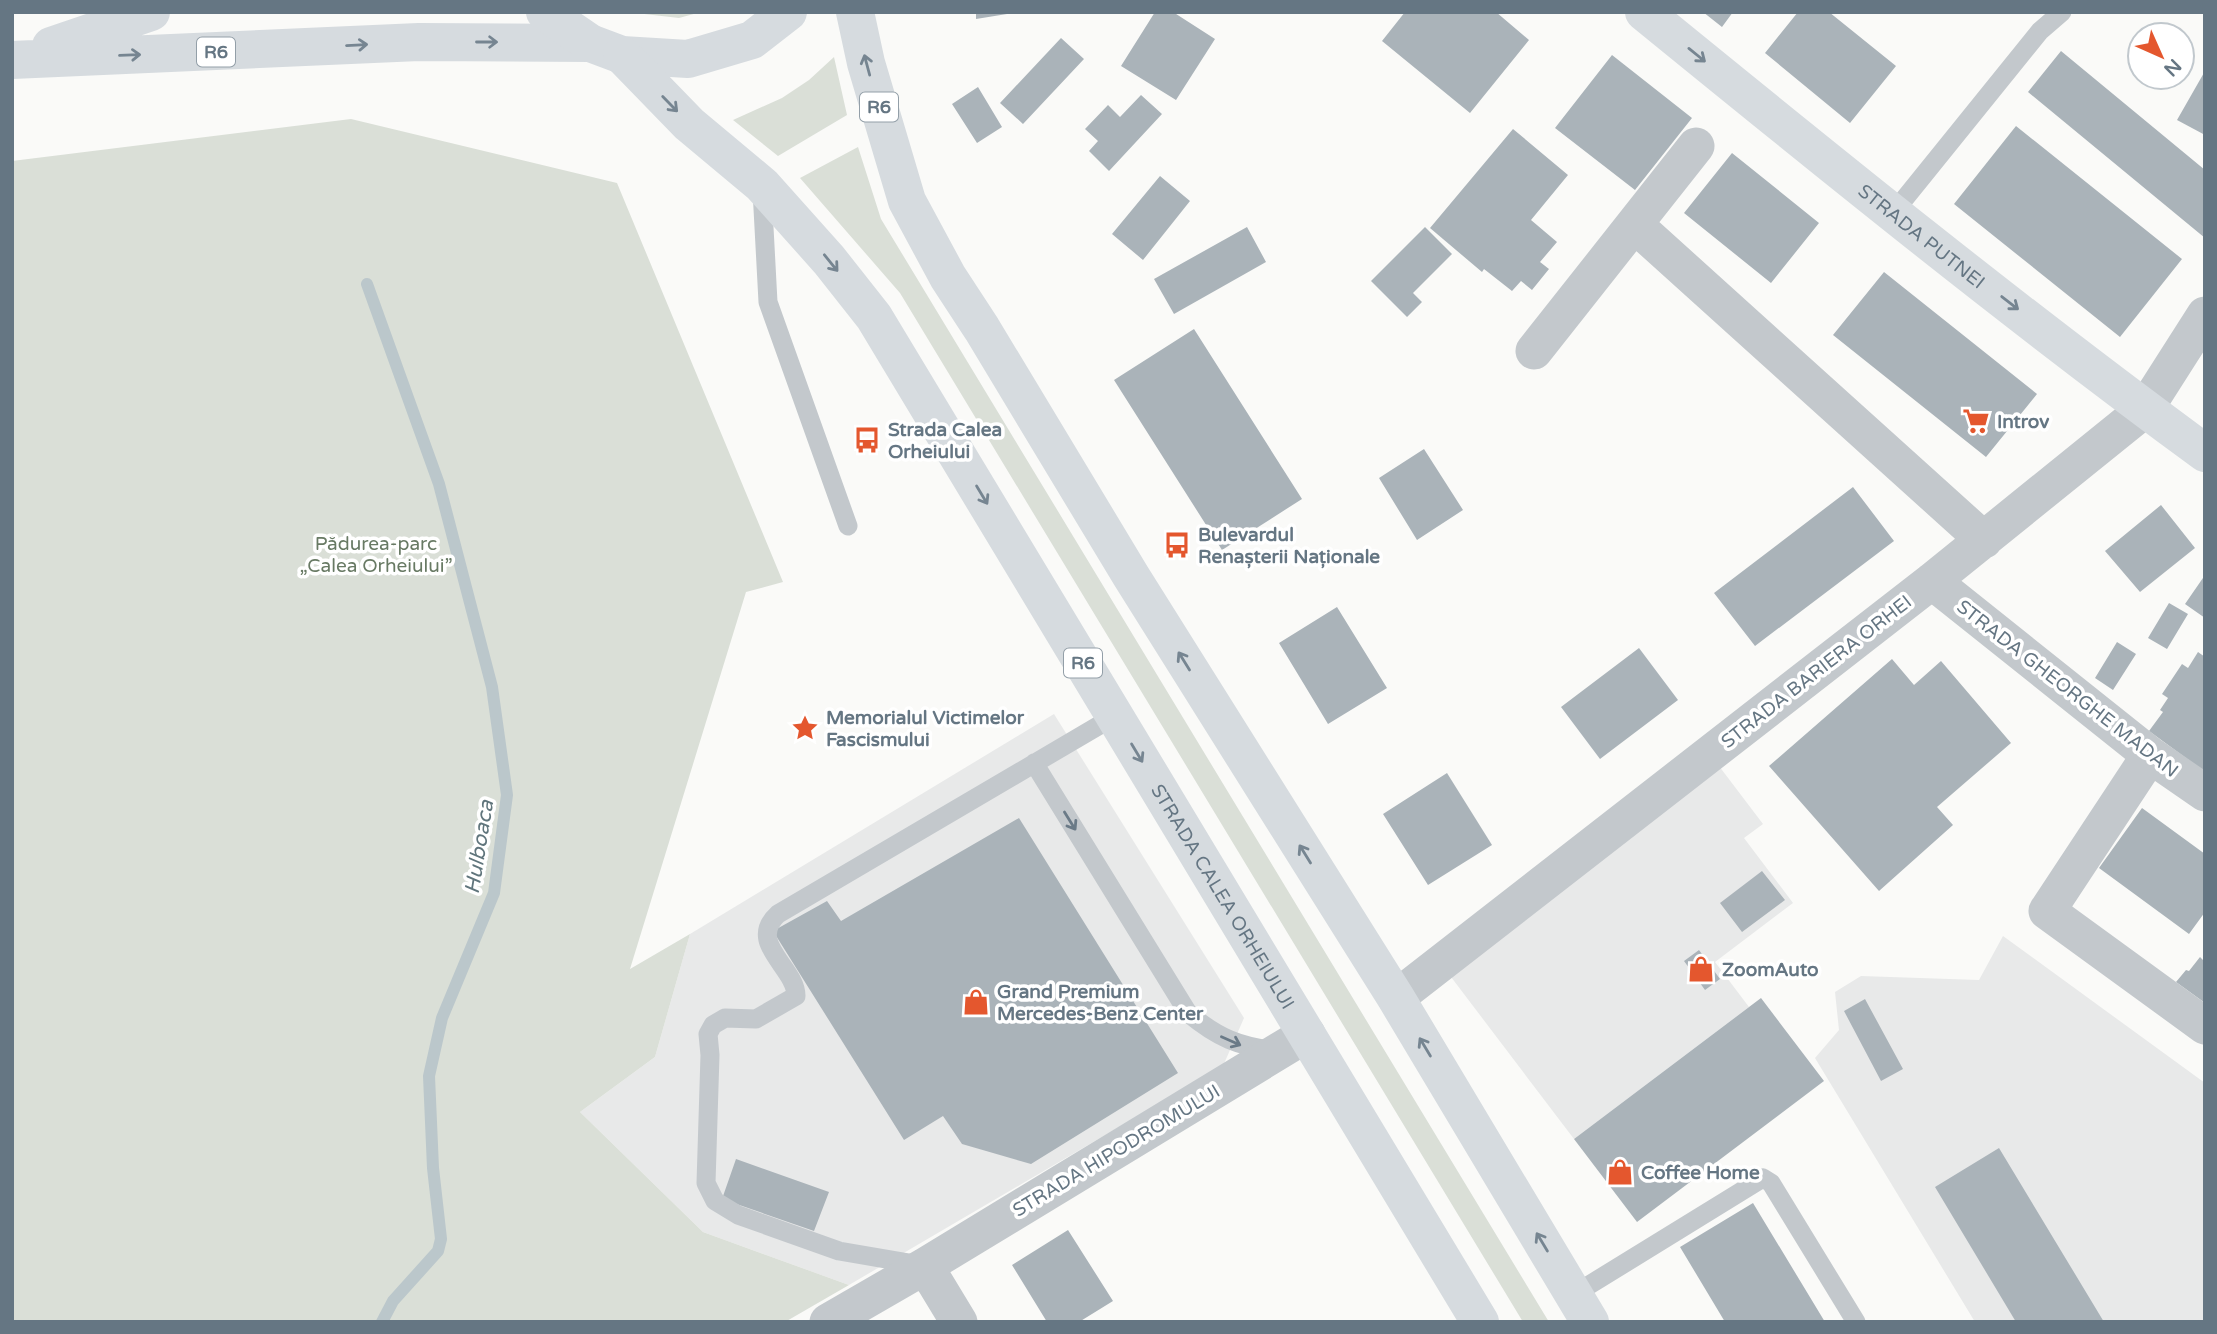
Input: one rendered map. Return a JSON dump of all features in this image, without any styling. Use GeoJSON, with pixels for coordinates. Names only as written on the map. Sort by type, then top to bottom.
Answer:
{"type":"FeatureCollection","features":[{"type":"Feature","properties":{"kind":"main road","name":"R6"},"geometry":{"type":"LineString","coordinates":[[13,60],[151,12]]}},
{"type":"Feature","properties":{"kind":"main road","name":"R6"},"geometry":{"type":"LineString","coordinates":[[545,12],[606,49]]}},
{"type":"Feature","properties":{"kind":"main road","name":"R6"},"geometry":{"type":"LineString","coordinates":[[13,60],[419,42],[606,49],[688,59],[752,40],[788,12]]}},
{"type":"Feature","properties":{"kind":"main road","name":"R6"},"geometry":{"type":"LineString","coordinates":[[855,12],[866,63],[907,201],[948,277],[1131,576],[1396,998],[1582,1308]]}},
{"type":"Feature","properties":{"kind":"main road","name":"STRADA PUTNEI"},"geometry":{"type":"LineString","coordinates":[[1644,12],[1893,213],[2205,453]]}},
{"type":"Feature","properties":{"kind":"main road","name":"STRADA CALEA ORHEIULUI"},"geometry":{"type":"LineString","coordinates":[[606,49],[762,185],[829,260],[874,317],[1115,716],[1292,1043],[1480,1322]]}},
{"type":"Feature","properties":{"kind":"street"},"geometry":{"type":"LineString","coordinates":[[1534,351],[1696,146]]}},
{"type":"Feature","properties":{"kind":"street"},"geometry":{"type":"LineString","coordinates":[[1634,225],[1984,540]]}},
{"type":"Feature","properties":{"kind":"street","name":"STRADA BARIERA ORHEI"},"geometry":{"type":"LineString","coordinates":[[1396,998],[1932,581],[2145,409],[2205,315]]}},
{"type":"Feature","properties":{"kind":"street","name":"STRADA GHEORGHE MADAN"},"geometry":{"type":"LineString","coordinates":[[1932,581],[2150,755],[2205,793]]}},
{"type":"Feature","properties":{"kind":"street"},"geometry":{"type":"LineString","coordinates":[[2150,755],[2047,911],[2205,1026]]}},
{"type":"Feature","properties":{"kind":"street","name":"STRADA HIPODROMULUI"},"geometry":{"type":"LineString","coordinates":[[828,1322],[1292,1043]]}},
{"type":"Feature","properties":{"kind":"street"},"geometry":{"type":"LineString","coordinates":[[925,1266],[959,1322]]}},
{"type":"Feature","properties":{"kind":"lane"},"geometry":{"type":"LineString","coordinates":[[1893,213],[2040,31],[2062,12]]}},
{"type":"Feature","properties":{"kind":"lane"},"geometry":{"type":"LineString","coordinates":[[762,185],[768,302],[848,526]]}},
{"type":"Feature","properties":{"kind":"lane"},"geometry":{"type":"LineString","coordinates":[[925,1266],[839,1251],[738,1215],[715,1201],[706,1183],[708,1034],[713,1025],[725,1018],[756,1019],[796,996],[796,988],[771,947],[767,933],[769,923],[779,914],[1115,716]]}},
{"type":"Feature","properties":{"kind":"lane"},"geometry":{"type":"LineString","coordinates":[[1034,763],[1188,1013],[1215,1034],[1244,1046],[1292,1043]]}},
{"type":"Feature","properties":{"kind":"lane"},"geometry":{"type":"LineString","coordinates":[[1582,1308],[1763,1178],[1771,1183],[1856,1322]]}},
{"type":"Feature","properties":{"kind":"shaded area"},"geometry":{"type":"Polygon","coordinates":[[[1054,714],[1244,1018],[1223,1066],[849,1285],[703,1232],[580,1112],[655,1057],[690,934],[1054,714]]]}},
{"type":"Feature","properties":{"kind":"shaded area"},"geometry":{"type":"Polygon","coordinates":[[[1719,766],[1763,824],[1744,838],[1793,903],[1715,962],[1749,1007],[1574,1139],[1448,973],[1719,766]]]}},
{"type":"Feature","properties":{"kind":"shaded area"},"geometry":{"type":"Polygon","coordinates":[[[2003,936],[2205,1083],[2205,1322],[1975,1322],[1815,1058],[1839,1030],[1835,992],[1861,976],[1979,980],[2003,936]]]}},
{"type":"Feature","properties":{"kind":"green space"},"geometry":{"type":"Polygon","coordinates":[[[627,12],[701,12],[679,18],[627,12]]]}},
{"type":"Feature","properties":{"kind":"green space"},"geometry":{"type":"Polygon","coordinates":[[[834,57],[847,115],[778,156],[733,120],[782,98],[809,80],[834,57]]]}},
{"type":"Feature","properties":{"kind":"green space","name":"Pădurea-parc „Calea Orheiului”"},"geometry":{"type":"Polygon","coordinates":[[[351,119],[617,183],[783,582],[746,592],[630,969],[690,934],[655,1057],[580,1112],[703,1232],[849,1285],[785,1322],[12,1322],[12,161],[351,119]]]}},
{"type":"Feature","properties":{"kind":"green space"},"geometry":{"type":"Polygon","coordinates":[[[858,147],[881,219],[1549,1322],[1523,1322],[900,293],[800,178],[858,147]]]}},
{"type":"Feature","properties":{"kind":"building"},"geometry":{"type":"Polygon","coordinates":[[[976,12],[1007,12],[1007,14],[976,19],[976,12]]]}},
{"type":"Feature","properties":{"kind":"building"},"geometry":{"type":"Polygon","coordinates":[[[1155,12],[1173,12],[1215,39],[1176,100],[1121,66],[1155,12]]]}},
{"type":"Feature","properties":{"kind":"building"},"geometry":{"type":"Polygon","coordinates":[[[1405,12],[1496,12],[1529,40],[1470,113],[1382,41],[1405,12]]]}},
{"type":"Feature","properties":{"kind":"building"},"geometry":{"type":"Polygon","coordinates":[[[1703,12],[1733,12],[1722,27],[1703,12]]]}},
{"type":"Feature","properties":{"kind":"building"},"geometry":{"type":"Polygon","coordinates":[[[1798,12],[1829,12],[1896,66],[1850,123],[1765,53],[1798,12]]]}},
{"type":"Feature","properties":{"kind":"building"},"geometry":{"type":"Polygon","coordinates":[[[1061,38],[1084,59],[1023,124],[1000,103],[1061,38]]]}},
{"type":"Feature","properties":{"kind":"building"},"geometry":{"type":"Polygon","coordinates":[[[2061,51],[2205,170],[2205,238],[2028,92],[2061,51]]]}},
{"type":"Feature","properties":{"kind":"building"},"geometry":{"type":"Polygon","coordinates":[[[1612,55],[1692,118],[1635,190],[1555,128],[1612,55]]]}},
{"type":"Feature","properties":{"kind":"building"},"geometry":{"type":"Polygon","coordinates":[[[2205,71],[2205,135],[2177,120],[2196,91],[2205,71]]]}},
{"type":"Feature","properties":{"kind":"building"},"geometry":{"type":"Polygon","coordinates":[[[978,87],[1002,127],[977,143],[952,104],[978,87]]]}},
{"type":"Feature","properties":{"kind":"building"},"geometry":{"type":"Polygon","coordinates":[[[1141,95],[1162,114],[1109,171],[1089,151],[1098,141],[1085,129],[1108,105],[1120,117],[1141,95]]]}},
{"type":"Feature","properties":{"kind":"building"},"geometry":{"type":"Polygon","coordinates":[[[2016,126],[2182,259],[2120,337],[1954,204],[2016,126]]]}},
{"type":"Feature","properties":{"kind":"building"},"geometry":{"type":"Polygon","coordinates":[[[1513,129],[1568,175],[1531,220],[1557,242],[1540,262],[1549,269],[1532,290],[1521,281],[1512,291],[1484,269],[1482,272],[1430,228],[1513,129]]]}},
{"type":"Feature","properties":{"kind":"building"},"geometry":{"type":"Polygon","coordinates":[[[1732,153],[1819,223],[1771,283],[1684,213],[1732,153]]]}},
{"type":"Feature","properties":{"kind":"building"},"geometry":{"type":"Polygon","coordinates":[[[1160,176],[1190,201],[1143,260],[1112,234],[1160,176]]]}},
{"type":"Feature","properties":{"kind":"building"},"geometry":{"type":"Polygon","coordinates":[[[1247,227],[1266,262],[1174,314],[1154,279],[1247,227]]]}},
{"type":"Feature","properties":{"kind":"building"},"geometry":{"type":"Polygon","coordinates":[[[1425,227],[1452,254],[1413,293],[1422,302],[1407,317],[1371,281],[1425,227]]]}},
{"type":"Feature","properties":{"kind":"building"},"geometry":{"type":"Polygon","coordinates":[[[1884,272],[2037,394],[1986,457],[1833,335],[1884,272]]]}},
{"type":"Feature","properties":{"kind":"building"},"geometry":{"type":"Polygon","coordinates":[[[1194,329],[1302,499],[1222,550],[1114,380],[1194,329]]]}},
{"type":"Feature","properties":{"kind":"building"},"geometry":{"type":"Polygon","coordinates":[[[1424,449],[1463,510],[1417,540],[1379,478],[1424,449]]]}},
{"type":"Feature","properties":{"kind":"building"},"geometry":{"type":"Polygon","coordinates":[[[1853,487],[1894,541],[1755,646],[1714,593],[1853,487]]]}},
{"type":"Feature","properties":{"kind":"building"},"geometry":{"type":"Polygon","coordinates":[[[2161,505],[2195,548],[2140,592],[2105,551],[2161,505]]]}},
{"type":"Feature","properties":{"kind":"building"},"geometry":{"type":"Polygon","coordinates":[[[2205,575],[2205,618],[2185,604],[2205,575]]]}},
{"type":"Feature","properties":{"kind":"building"},"geometry":{"type":"Polygon","coordinates":[[[2169,603],[2188,614],[2167,649],[2148,638],[2169,603]]]}},
{"type":"Feature","properties":{"kind":"building"},"geometry":{"type":"Polygon","coordinates":[[[1337,607],[1387,688],[1328,724],[1279,643],[1337,607]]]}},
{"type":"Feature","properties":{"kind":"building"},"geometry":{"type":"Polygon","coordinates":[[[2117,642],[2136,654],[2113,690],[2095,678],[2117,642]]]}},
{"type":"Feature","properties":{"kind":"building"},"geometry":{"type":"Polygon","coordinates":[[[1639,648],[1678,700],[1600,759],[1561,707],[1639,648]]]}},
{"type":"Feature","properties":{"kind":"building"},"geometry":{"type":"Polygon","coordinates":[[[2198,652],[2205,657],[2205,781],[2194,764],[2149,731],[2163,712],[2160,710],[2168,698],[2162,694],[2182,664],[2188,668],[2198,652]]]}},
{"type":"Feature","properties":{"kind":"building"},"geometry":{"type":"Polygon","coordinates":[[[1892,659],[1914,685],[1941,661],[2011,743],[1937,807],[1953,825],[1879,891],[1769,766],[1892,659]]]}},
{"type":"Feature","properties":{"kind":"building"},"geometry":{"type":"Polygon","coordinates":[[[1447,773],[1492,845],[1428,885],[1383,814],[1447,773]]]}},
{"type":"Feature","properties":{"kind":"building"},"geometry":{"type":"Polygon","coordinates":[[[2142,808],[2205,854],[2205,912],[2189,934],[2099,868],[2142,808]]]}},
{"type":"Feature","properties":{"kind":"building","name":"Grand Premium Mercedes-Benz Center"},"geometry":{"type":"Polygon","coordinates":[[[1019,818],[1178,1073],[1031,1164],[962,1144],[943,1116],[904,1140],[773,931],[827,901],[841,921],[1019,818]]]}},
{"type":"Feature","properties":{"kind":"building"},"geometry":{"type":"Polygon","coordinates":[[[1762,871],[1785,900],[1742,932],[1720,903],[1762,871]]]}},
{"type":"Feature","properties":{"kind":"building"},"geometry":{"type":"Polygon","coordinates":[[[1699,950],[1720,979],[1705,990],[1684,961],[1699,950]]]}},
{"type":"Feature","properties":{"kind":"building"},"geometry":{"type":"Polygon","coordinates":[[[2200,957],[2205,962],[2205,1003],[2176,982],[2200,957]]]}},
{"type":"Feature","properties":{"kind":"building"},"geometry":{"type":"Polygon","coordinates":[[[1761,998],[1824,1081],[1637,1222],[1574,1139],[1761,998]]]}},
{"type":"Feature","properties":{"kind":"building"},"geometry":{"type":"Polygon","coordinates":[[[1865,999],[1903,1069],[1881,1081],[1844,1011],[1865,999]]]}},
{"type":"Feature","properties":{"kind":"building"},"geometry":{"type":"Polygon","coordinates":[[[1999,1148],[2104,1322],[2016,1322],[1935,1187],[1999,1148]]]}},
{"type":"Feature","properties":{"kind":"building"},"geometry":{"type":"Polygon","coordinates":[[[736,1159],[829,1192],[814,1231],[722,1199],[736,1159]]]}},
{"type":"Feature","properties":{"kind":"building"},"geometry":{"type":"Polygon","coordinates":[[[1753,1203],[1825,1322],[1725,1322],[1680,1247],[1753,1203]]]}},
{"type":"Feature","properties":{"kind":"building"},"geometry":{"type":"Polygon","coordinates":[[[1068,1230],[1113,1301],[1079,1322],[1047,1322],[1012,1265],[1068,1230]]]}},
{"type":"Feature","properties":{"kind":"waterway","name":"Hulboaca"},"geometry":{"type":"LineString","coordinates":[[367,284],[439,484],[492,687],[507,795],[494,893],[442,1018],[429,1076],[433,1168],[441,1239],[438,1251],[393,1301],[382,1322]]}},
{"type":"Feature","properties":{"kind":"place","name":"Introv"},"geometry":{"type":"Point","coordinates":[1976,421]}},
{"type":"Feature","properties":{"kind":"place","name":"Strada Calea Orheiului"},"geometry":{"type":"Point","coordinates":[867,440]}},
{"type":"Feature","properties":{"kind":"place","name":"Bulevardul Renașterii Naționale"},"geometry":{"type":"Point","coordinates":[1177,545]}},
{"type":"Feature","properties":{"kind":"place","name":"Memorialul Victimelor Fascismului"},"geometry":{"type":"Point","coordinates":[805,728]}},
{"type":"Feature","properties":{"kind":"place","name":"ZoomAuto"},"geometry":{"type":"Point","coordinates":[1701,969]}},
{"type":"Feature","properties":{"kind":"place","name":"Grand Premium Mercedes-Benz Center"},"geometry":{"type":"Point","coordinates":[976,1002]}},
{"type":"Feature","properties":{"kind":"place","name":"Coffee Home"},"geometry":{"type":"Point","coordinates":[1620,1172]}}]}
